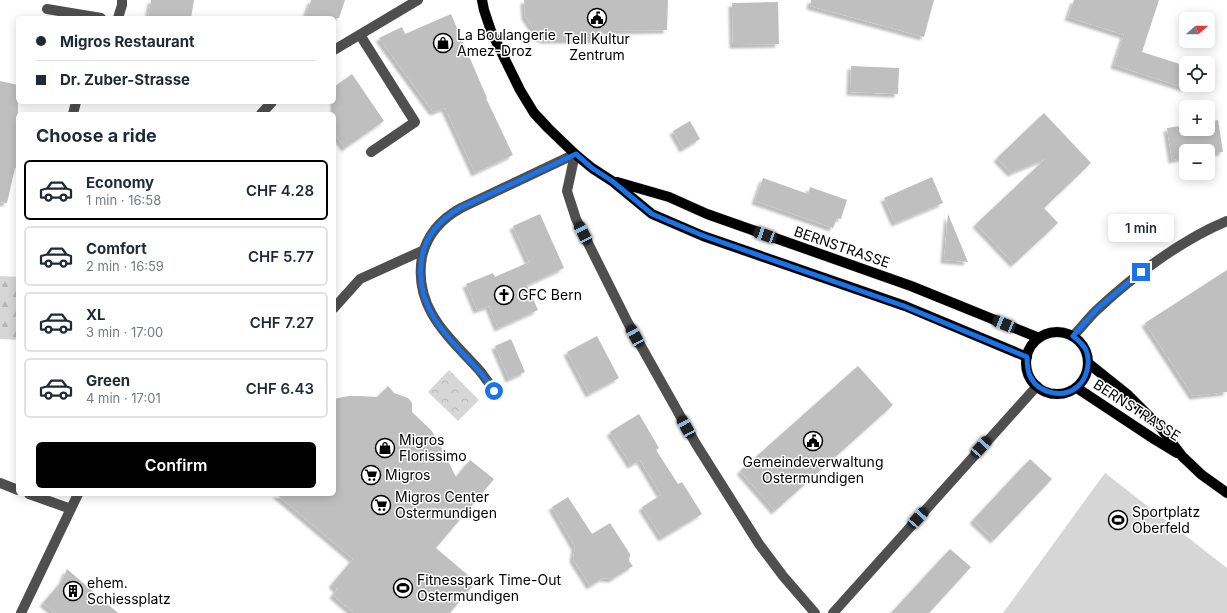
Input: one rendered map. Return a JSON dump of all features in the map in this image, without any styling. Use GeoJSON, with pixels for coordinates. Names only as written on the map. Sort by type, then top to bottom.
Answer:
{"type":"FeatureCollection","features":[{"type":"Feature","properties":{"kind":"main road","name":"BERNSTRASSE"},"geometry":{"type":"LineString","coordinates":[[482,0],[491,32],[520,90],[534,113],[548,128],[592,168],[612,181],[652,214],[704,236],[904,306],[1027,357]]}},
{"type":"Feature","properties":{"kind":"main road","name":"BERNSTRASSE"},"geometry":{"type":"LineString","coordinates":[[612,181],[669,197],[706,214],[911,286],[1039,338]]}},
{"type":"Feature","properties":{"kind":"main road"},"geometry":{"type":"LineString","coordinates":[[1057,332],[1073,336],[1080,342],[1086,351],[1088,363],[1085,377],[1077,388],[1068,392],[1060,394],[1045,391],[1037,386],[1030,378],[1027,366],[1027,357],[1032,345],[1039,338],[1048,333],[1057,332]]}},
{"type":"Feature","properties":{"kind":"main road","name":"BERNSTRASSE"},"geometry":{"type":"LineString","coordinates":[[1088,363],[1128,395],[1160,427],[1182,456],[1202,475],[1227,493]]}},
{"type":"Feature","properties":{"kind":"main road","name":"BERNSTRASSE"},"geometry":{"type":"LineString","coordinates":[[1077,388],[1182,456]]}},
{"type":"Feature","properties":{"kind":"street"},"geometry":{"type":"LineString","coordinates":[[119,16],[122,0]]}},
{"type":"Feature","properties":{"kind":"street"},"geometry":{"type":"LineString","coordinates":[[336,49],[418,0]]}},
{"type":"Feature","properties":{"kind":"street"},"geometry":{"type":"LineString","coordinates":[[47,9],[88,16]]}},
{"type":"Feature","properties":{"kind":"street"},"geometry":{"type":"LineString","coordinates":[[360,35],[415,122],[371,152]]}},
{"type":"Feature","properties":{"kind":"street"},"geometry":{"type":"LineString","coordinates":[[264,112],[270,104]]}},
{"type":"Feature","properties":{"kind":"street"},"geometry":{"type":"LineString","coordinates":[[576,154],[567,191],[576,219],[628,323],[696,444],[759,544],[815,613]]}},
{"type":"Feature","properties":{"kind":"street"},"geometry":{"type":"LineString","coordinates":[[494,391],[481,373],[447,335],[432,314],[426,302],[421,276],[421,263],[424,250],[431,233],[447,216],[460,208],[576,154]]}},
{"type":"Feature","properties":{"kind":"street"},"geometry":{"type":"LineString","coordinates":[[1073,336],[1097,309],[1141,272],[1194,238],[1227,221]]}},
{"type":"Feature","properties":{"kind":"street"},"geometry":{"type":"LineString","coordinates":[[336,306],[360,279],[424,250]]}},
{"type":"Feature","properties":{"kind":"street"},"geometry":{"type":"LineString","coordinates":[[833,613],[1037,386]]}},
{"type":"Feature","properties":{"kind":"street"},"geometry":{"type":"LineString","coordinates":[[0,483],[16,489]]}},
{"type":"Feature","properties":{"kind":"street"},"geometry":{"type":"LineString","coordinates":[[35,496],[71,509]]}},
{"type":"Feature","properties":{"kind":"street"},"geometry":{"type":"LineString","coordinates":[[21,613],[77,496]]}},
{"type":"Feature","properties":{"kind":"green space"},"geometry":{"type":"Polygon","coordinates":[[[0,276],[16,277],[16,340],[0,339],[0,276]]]}},
{"type":"Feature","properties":{"kind":"green space"},"geometry":{"type":"Polygon","coordinates":[[[449,370],[479,400],[458,421],[428,392],[449,370]]]}},
{"type":"Feature","properties":{"kind":"green space","name":"Sportplatz Oberfeld"},"geometry":{"type":"Polygon","coordinates":[[[1105,473],[1227,568],[1227,613],[1003,613],[1105,473]]]}},
{"type":"Feature","properties":{"kind":"building"},"geometry":{"type":"Polygon","coordinates":[[[151,0],[194,0],[191,16],[148,16],[151,0]]]}},
{"type":"Feature","properties":{"kind":"building"},"geometry":{"type":"Polygon","coordinates":[[[311,0],[345,0],[339,18],[336,18],[336,16],[306,16],[311,0]]]}},
{"type":"Feature","properties":{"kind":"building","name":"Tell Kultur Zentrum"},"geometry":{"type":"Polygon","coordinates":[[[524,0],[668,0],[667,30],[602,31],[603,40],[545,40],[537,37],[525,16],[524,0]]]}},
{"type":"Feature","properties":{"kind":"building"},"geometry":{"type":"Polygon","coordinates":[[[811,0],[934,0],[924,37],[810,6],[811,0]]]}},
{"type":"Feature","properties":{"kind":"building"},"geometry":{"type":"Polygon","coordinates":[[[1074,0],[1159,0],[1142,52],[1179,64],[1179,86],[1114,65],[1124,35],[1068,17],[1074,0]]]}},
{"type":"Feature","properties":{"kind":"building"},"geometry":{"type":"Polygon","coordinates":[[[778,2],[779,44],[733,45],[732,3],[778,2]]]}},
{"type":"Feature","properties":{"kind":"building"},"geometry":{"type":"Polygon","coordinates":[[[451,14],[486,98],[513,155],[475,173],[445,108],[433,112],[379,38],[402,27],[405,34],[451,14]]]}},
{"type":"Feature","properties":{"kind":"building"},"geometry":{"type":"Polygon","coordinates":[[[851,66],[899,68],[898,94],[850,92],[851,66]]]}},
{"type":"Feature","properties":{"kind":"building"},"geometry":{"type":"Polygon","coordinates":[[[352,74],[384,121],[345,148],[336,136],[336,112],[334,112],[334,104],[336,104],[336,86],[352,74]]]}},
{"type":"Feature","properties":{"kind":"building"},"geometry":{"type":"Polygon","coordinates":[[[0,81],[16,85],[16,104],[18,104],[18,112],[16,112],[16,168],[7,203],[0,202],[0,81]]]}},
{"type":"Feature","properties":{"kind":"building"},"geometry":{"type":"Polygon","coordinates":[[[1044,113],[1091,163],[1044,208],[1058,223],[1014,264],[976,224],[1045,159],[1011,173],[997,158],[1044,113]]]}},
{"type":"Feature","properties":{"kind":"building"},"geometry":{"type":"Polygon","coordinates":[[[1218,120],[1223,152],[1215,153],[1215,144],[1179,144],[1179,158],[1172,160],[1167,128],[1179,126],[1179,136],[1215,136],[1215,121],[1218,120]]]}},
{"type":"Feature","properties":{"kind":"building"},"geometry":{"type":"Polygon","coordinates":[[[690,121],[700,139],[683,149],[673,131],[690,121]]]}},
{"type":"Feature","properties":{"kind":"building"},"geometry":{"type":"Polygon","coordinates":[[[932,177],[943,203],[895,223],[884,198],[932,177]]]}},
{"type":"Feature","properties":{"kind":"building"},"geometry":{"type":"Polygon","coordinates":[[[763,178],[808,194],[810,187],[847,200],[841,219],[837,218],[833,228],[755,201],[763,178]]]}},
{"type":"Feature","properties":{"kind":"building"},"geometry":{"type":"Polygon","coordinates":[[[540,214],[564,268],[527,285],[538,310],[498,328],[489,306],[477,310],[466,284],[493,273],[495,277],[529,262],[513,226],[540,214]]]}},
{"type":"Feature","properties":{"kind":"building"},"geometry":{"type":"Polygon","coordinates":[[[948,214],[968,262],[944,260],[948,214]]]}},
{"type":"Feature","properties":{"kind":"building"},"geometry":{"type":"Polygon","coordinates":[[[1227,270],[1227,392],[1193,396],[1145,323],[1227,270]]]}},
{"type":"Feature","properties":{"kind":"building"},"geometry":{"type":"Polygon","coordinates":[[[597,336],[619,378],[589,394],[567,352],[597,336]]]}},
{"type":"Feature","properties":{"kind":"building"},"geometry":{"type":"Polygon","coordinates":[[[511,339],[525,372],[509,379],[495,346],[511,339]]]}},
{"type":"Feature","properties":{"kind":"building","name":"Gemeindeverwaltung Ostermundigen"},"geometry":{"type":"Polygon","coordinates":[[[858,366],[893,405],[775,511],[740,471],[858,366]]]}},
{"type":"Feature","properties":{"kind":"building","name":"Migros Center Ostermundigen"},"geometry":{"type":"Polygon","coordinates":[[[388,386],[394,393],[408,398],[412,403],[412,412],[431,430],[456,477],[470,460],[494,479],[436,548],[476,582],[450,613],[354,613],[333,595],[337,589],[332,584],[353,559],[278,496],[336,496],[336,399],[348,396],[377,397],[388,386]]]}},
{"type":"Feature","properties":{"kind":"building"},"geometry":{"type":"Polygon","coordinates":[[[639,414],[659,448],[656,450],[678,484],[682,482],[702,514],[662,538],[642,507],[661,495],[640,460],[631,465],[610,432],[639,414]]]}},
{"type":"Feature","properties":{"kind":"building"},"geometry":{"type":"Polygon","coordinates":[[[1030,459],[1052,479],[994,540],[973,520],[1030,459]]]}},
{"type":"Feature","properties":{"kind":"building"},"geometry":{"type":"Polygon","coordinates":[[[568,497],[592,534],[610,523],[630,554],[629,561],[633,566],[612,579],[603,578],[590,586],[573,559],[575,547],[552,507],[568,497]]]}},
{"type":"Feature","properties":{"kind":"building"},"geometry":{"type":"Polygon","coordinates":[[[950,549],[971,567],[929,613],[891,613],[950,549]]]}},
{"type":"Feature","properties":{"kind":"building","name":"ehem. Schiessplatz"},"geometry":{"type":"Polygon","coordinates":[[[67,569],[118,613],[55,613],[43,603],[62,581],[67,569]]]}},
{"type":"Feature","properties":{"kind":"place","name":"Tell Kultur Zentrum"},"geometry":{"type":"Point","coordinates":[597,18]}},
{"type":"Feature","properties":{"kind":"place","name":"La Boulangerie Amez-Droz"},"geometry":{"type":"Point","coordinates":[443,43]}},
{"type":"Feature","properties":{"kind":"place","name":"GFC Bern"},"geometry":{"type":"Point","coordinates":[504,295]}},
{"type":"Feature","properties":{"kind":"place","name":"Gemeindeverwaltung Ostermundigen"},"geometry":{"type":"Point","coordinates":[813,441]}},
{"type":"Feature","properties":{"kind":"place","name":"Migros Florissimo"},"geometry":{"type":"Point","coordinates":[385,448]}},
{"type":"Feature","properties":{"kind":"place","name":"Migros"},"geometry":{"type":"Point","coordinates":[371,475]}},
{"type":"Feature","properties":{"kind":"place","name":"Migros Center Ostermundigen"},"geometry":{"type":"Point","coordinates":[381,505]}},
{"type":"Feature","properties":{"kind":"place","name":"Sportplatz Oberfeld"},"geometry":{"type":"Point","coordinates":[1118,520]}},
{"type":"Feature","properties":{"kind":"place","name":"Fitnesspark Time-Out Ostermundigen"},"geometry":{"type":"Point","coordinates":[403,588]}},
{"type":"Feature","properties":{"kind":"place","name":"ehem. Schiessplatz"},"geometry":{"type":"Point","coordinates":[73,591]}},
{"type":"Feature","properties":{"kind":"route"},"geometry":{"type":"LineString","coordinates":[[494,391],[481,373],[438,325],[426,302],[421,276],[421,263],[427,241],[438,224],[460,208],[576,154],[652,214],[704,236],[904,306],[1027,357],[1027,366],[1030,378],[1037,386],[1052,393],[1060,394],[1077,388],[1085,377],[1088,363],[1086,351],[1080,342],[1073,336],[1097,309],[1141,272]]}}]}
